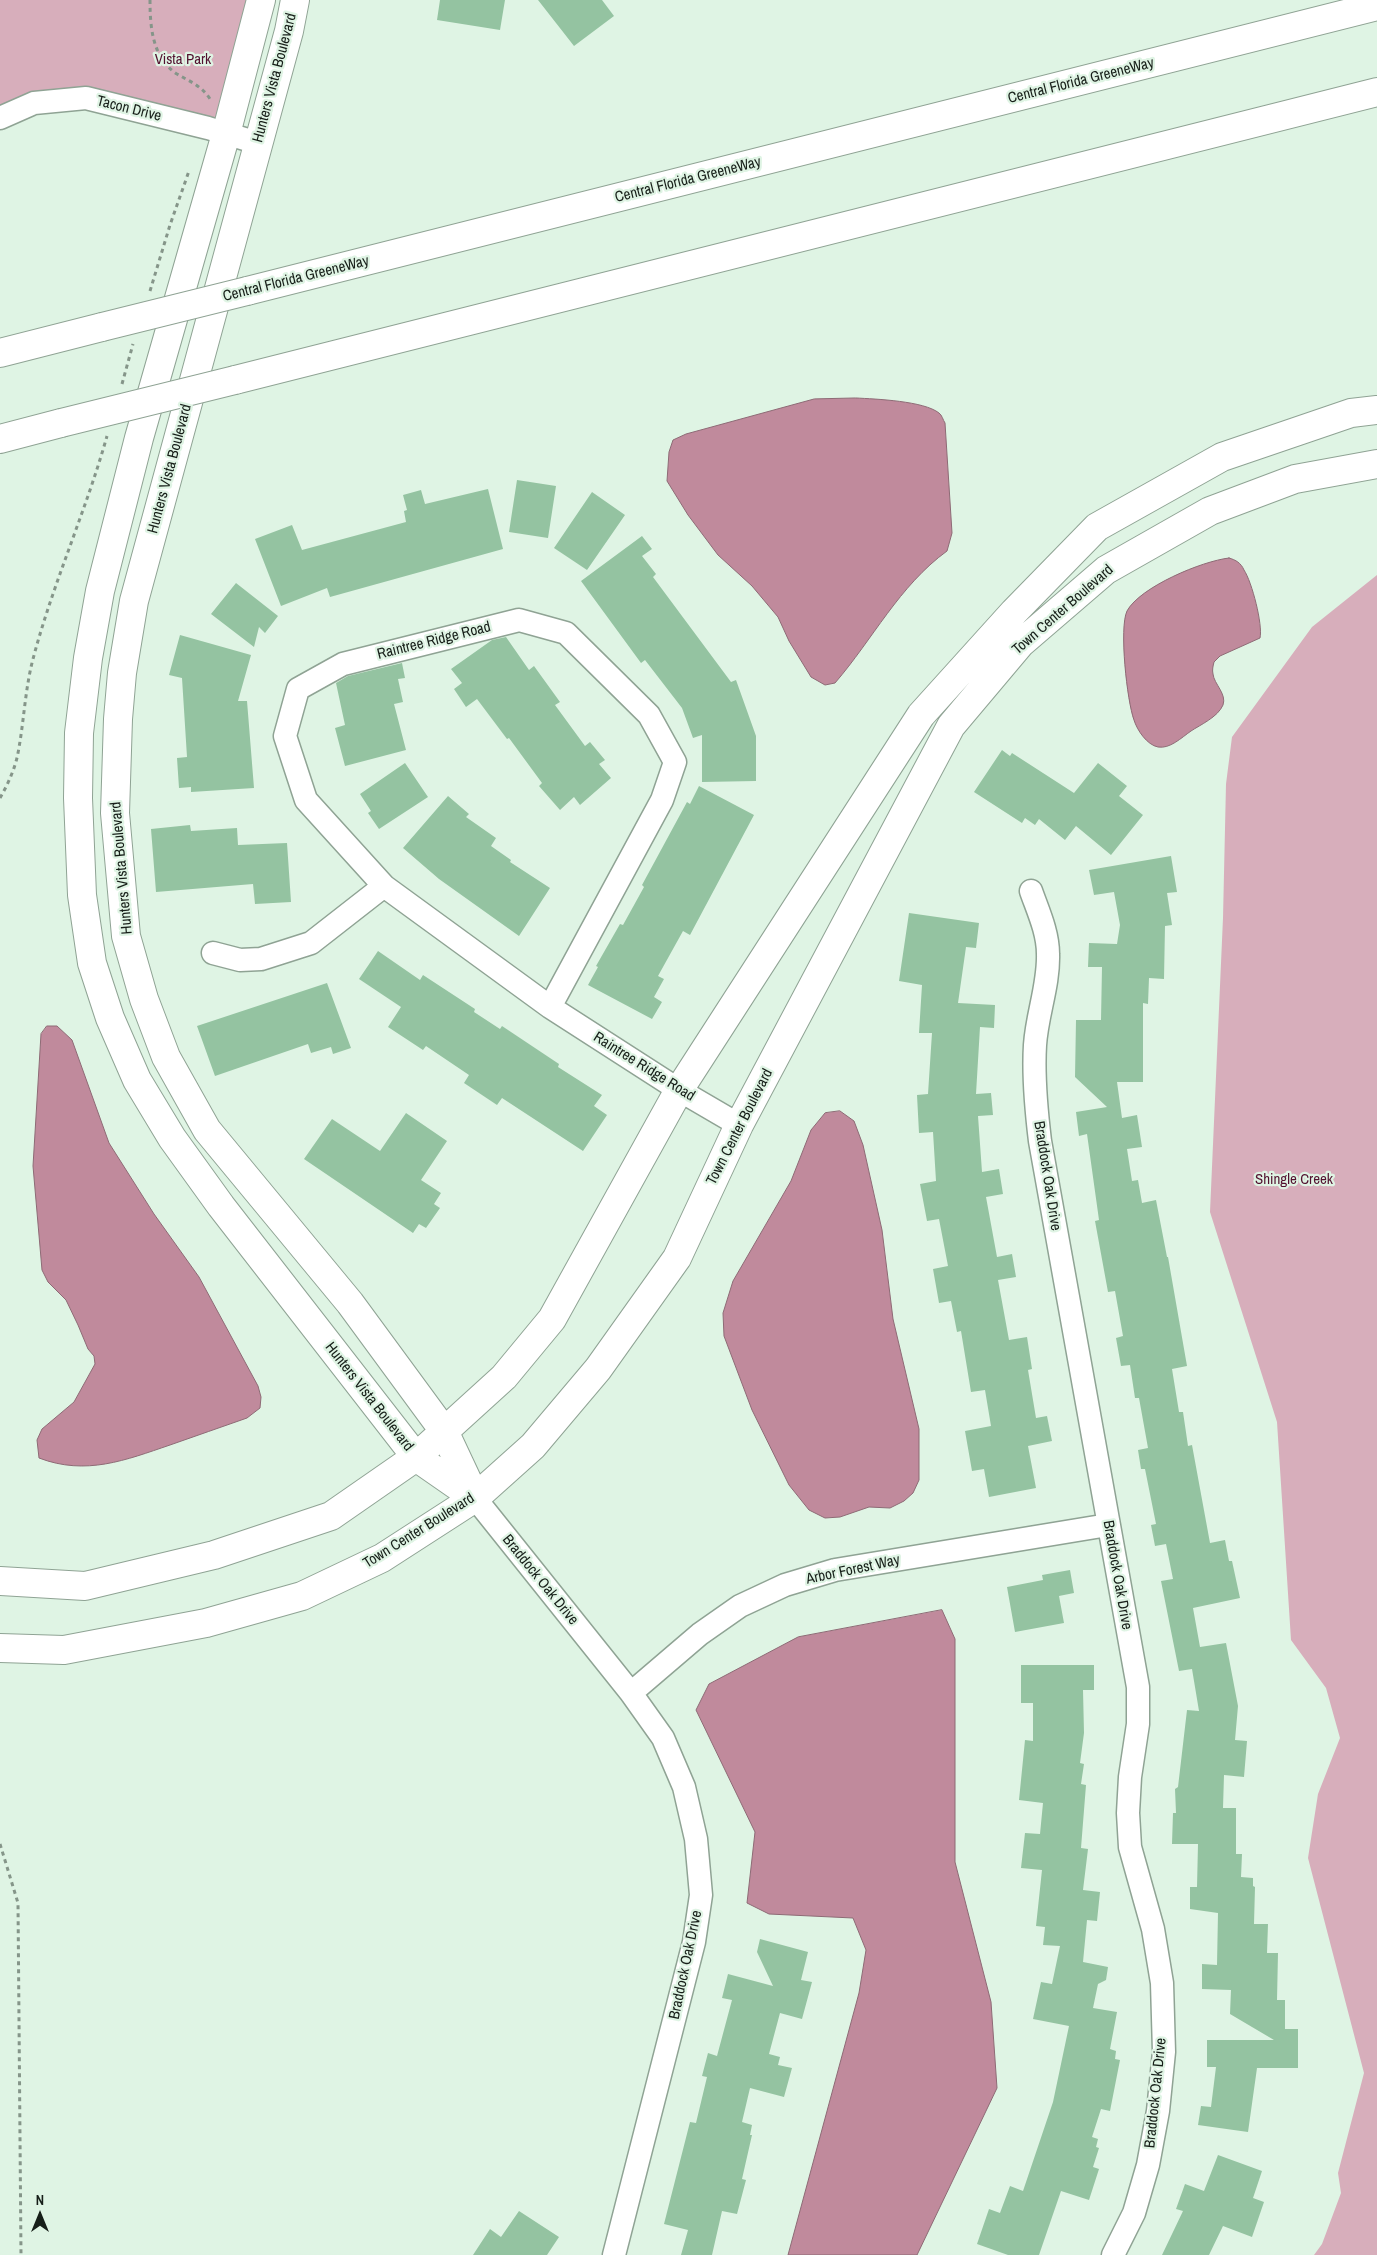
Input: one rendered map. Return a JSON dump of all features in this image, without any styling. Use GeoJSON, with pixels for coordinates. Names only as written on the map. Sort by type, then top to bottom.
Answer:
{"type":"FeatureCollection","features":[{"type":"Feature","properties":{"kind":"main road","name":"Hunters Vista Boulevard"},"geometry":{"type":"LineString","coordinates":[[261,0],[226,134],[139,438],[100,591],[88,658],[79,733],[78,798],[82,895],[92,963],[110,1018],[137,1080],[172,1138],[221,1206],[416,1457],[475,1498]]}},
{"type":"Feature","properties":{"kind":"main road","name":"Hunters Vista Boulevard"},"geometry":{"type":"LineString","coordinates":[[295,0],[289,31],[134,601],[122,673],[118,719],[115,813],[126,936],[144,999],[166,1057],[207,1130],[350,1304],[444,1431],[475,1498]]}},
{"type":"Feature","properties":{"kind":"main road","name":"Central Florida GreeneWay"},"geometry":{"type":"LineString","coordinates":[[0,353],[1377,6]]}},
{"type":"Feature","properties":{"kind":"main road"},"geometry":{"type":"LineString","coordinates":[[0,439],[1377,92]]}},
{"type":"Feature","properties":{"kind":"main road","name":"Town Center Boulevard"},"geometry":{"type":"LineString","coordinates":[[0,1581],[84,1586],[214,1555],[331,1516],[416,1457],[504,1377],[552,1318],[679,1090],[921,715],[1014,612],[1097,527],[1222,457],[1351,413],[1377,410]]}},
{"type":"Feature","properties":{"kind":"main road","name":"Town Center Boulevard"},"geometry":{"type":"LineString","coordinates":[[0,1648],[64,1650],[206,1622],[302,1596],[382,1558],[475,1498],[533,1446],[598,1370],[676,1258],[739,1125],[951,726],[1020,644],[1106,570],[1210,512],[1294,479],[1377,464]]}},
{"type":"Feature","properties":{"kind":"street","name":"Tacon Drive"},"geometry":{"type":"LineString","coordinates":[[0,118],[34,103],[86,98],[258,144]]}},
{"type":"Feature","properties":{"kind":"street","name":"Raintree Ridge Road"},"geometry":{"type":"LineString","coordinates":[[550,1007],[662,800],[675,762],[649,715],[566,632],[519,620],[342,664],[298,689],[285,736],[306,800],[384,886],[550,1007],[679,1090],[739,1125]]}},
{"type":"Feature","properties":{"kind":"street"},"geometry":{"type":"LineString","coordinates":[[213,953],[240,960],[261,959],[311,943],[384,886]]}},
{"type":"Feature","properties":{"kind":"street","name":"Braddock Oak Drive"},"geometry":{"type":"LineString","coordinates":[[1031,891],[1045,930],[1048,953],[1046,984],[1035,1043],[1034,1088],[1040,1141],[1138,1687],[1138,1724],[1130,1777],[1128,1821],[1130,1846],[1153,1929],[1162,1983],[1164,2052],[1158,2110],[1148,2165],[1134,2213],[1113,2255]]}},
{"type":"Feature","properties":{"kind":"street","name":"Braddock Oak Drive"},"geometry":{"type":"LineString","coordinates":[[475,1498],[631,1693],[663,1738],[684,1787],[696,1839],[701,1895],[694,1942],[614,2255]]}},
{"type":"Feature","properties":{"kind":"street","name":"Arbor Forest Way"},"geometry":{"type":"LineString","coordinates":[[631,1693],[700,1634],[740,1606],[784,1585],[835,1570],[1108,1525]]}},
{"type":"Feature","properties":{"kind":"path"},"geometry":{"type":"LineString","coordinates":[[0,1844],[18,1903],[21,2255]]}},
{"type":"Feature","properties":{"kind":"green space","name":"Vista Park"},"geometry":{"type":"Polygon","coordinates":[[[0,0],[261,0],[226,134],[86,98],[0,118],[0,0]]]}},
{"type":"Feature","properties":{"kind":"green space","name":"Shingle Creek"},"geometry":{"type":"Polygon","coordinates":[[[1377,575],[1377,2255],[1314,2255],[1322,2244],[1341,2193],[1338,2173],[1364,2073],[1308,1858],[1318,1794],[1340,1738],[1326,1688],[1291,1640],[1277,1422],[1210,1212],[1223,918],[1226,784],[1232,737],[1312,627],[1377,575]]]}},
{"type":"Feature","properties":{"kind":"shaded area"},"geometry":{"type":"Polygon","coordinates":[[[856,398],[911,403],[932,409],[941,415],[945,423],[952,533],[947,551],[930,565],[900,597],[835,683],[825,685],[811,677],[789,641],[778,617],[752,586],[718,555],[688,515],[667,481],[669,452],[673,440],[686,434],[814,399],[856,398]]]}},
{"type":"Feature","properties":{"kind":"shaded area"},"geometry":{"type":"Polygon","coordinates":[[[1229,558],[1241,565],[1247,576],[1256,604],[1261,632],[1260,638],[1220,656],[1214,662],[1214,678],[1224,701],[1221,709],[1171,745],[1154,746],[1140,732],[1131,711],[1124,648],[1127,611],[1134,602],[1158,584],[1204,564],[1229,558]]]}},
{"type":"Feature","properties":{"kind":"shaded area"},"geometry":{"type":"Polygon","coordinates":[[[47,1026],[57,1026],[72,1040],[109,1143],[154,1214],[199,1277],[258,1386],[261,1397],[260,1408],[247,1418],[138,1456],[90,1466],[73,1466],[39,1458],[37,1440],[42,1429],[74,1402],[95,1364],[94,1356],[88,1349],[66,1300],[48,1282],[42,1270],[33,1166],[41,1034],[47,1026]]]}},
{"type":"Feature","properties":{"kind":"shaded area"},"geometry":{"type":"Polygon","coordinates":[[[840,1111],[854,1121],[863,1145],[882,1230],[893,1319],[919,1429],[919,1480],[913,1493],[904,1501],[890,1508],[869,1507],[840,1517],[825,1518],[809,1510],[789,1485],[752,1410],[724,1336],[723,1313],[733,1281],[791,1181],[811,1130],[825,1113],[840,1111]]]}},
{"type":"Feature","properties":{"kind":"shaded area"},"geometry":{"type":"Polygon","coordinates":[[[942,1610],[955,1639],[955,1862],[991,2002],[997,2088],[917,2255],[788,2255],[859,1993],[866,1950],[853,1918],[769,1914],[747,1903],[755,1832],[696,1710],[709,1684],[798,1637],[942,1610]]]}},
{"type":"Feature","properties":{"kind":"building"},"geometry":{"type":"Polygon","coordinates":[[[440,0],[505,0],[500,30],[437,20],[440,0]]]}},
{"type":"Feature","properties":{"kind":"building"},"geometry":{"type":"Polygon","coordinates":[[[538,0],[602,0],[614,16],[574,46],[538,0]]]}},
{"type":"Feature","properties":{"kind":"building"},"geometry":{"type":"Polygon","coordinates":[[[517,480],[556,486],[548,538],[509,532],[517,480]]]}},
{"type":"Feature","properties":{"kind":"building"},"geometry":{"type":"Polygon","coordinates":[[[488,489],[503,549],[330,597],[327,588],[281,606],[255,539],[292,525],[302,550],[406,522],[404,511],[407,510],[403,495],[421,490],[425,504],[488,489]]]}},
{"type":"Feature","properties":{"kind":"building"},"geometry":{"type":"Polygon","coordinates":[[[592,492],[625,515],[587,570],[554,548],[592,492]]]}},
{"type":"Feature","properties":{"kind":"building"},"geometry":{"type":"Polygon","coordinates":[[[642,536],[652,549],[642,556],[656,574],[653,577],[731,682],[736,680],[756,736],[756,781],[702,782],[702,735],[693,738],[682,708],[645,660],[641,663],[581,581],[642,536]]]}},
{"type":"Feature","properties":{"kind":"building"},"geometry":{"type":"Polygon","coordinates":[[[236,583],[278,616],[265,633],[259,627],[254,647],[211,614],[236,583]]]}},
{"type":"Feature","properties":{"kind":"building"},"geometry":{"type":"Polygon","coordinates":[[[180,635],[251,655],[238,701],[247,701],[254,788],[191,792],[191,787],[179,788],[177,758],[187,757],[182,678],[169,675],[180,635]]]}},
{"type":"Feature","properties":{"kind":"building"},"geometry":{"type":"Polygon","coordinates":[[[506,637],[529,670],[534,666],[560,702],[555,705],[585,746],[590,742],[605,760],[599,764],[611,778],[580,805],[574,797],[560,810],[539,786],[542,783],[477,699],[466,707],[454,689],[462,683],[451,669],[492,640],[506,637]]]}},
{"type":"Feature","properties":{"kind":"building"},"geometry":{"type":"Polygon","coordinates":[[[402,663],[405,678],[398,679],[403,702],[394,704],[406,750],[345,766],[335,728],[345,725],[336,683],[348,676],[402,663]]]}},
{"type":"Feature","properties":{"kind":"building"},"geometry":{"type":"Polygon","coordinates":[[[1002,750],[1010,756],[1012,753],[1074,793],[1098,763],[1127,786],[1119,796],[1143,815],[1111,855],[1076,826],[1065,840],[1039,819],[1035,825],[1025,818],[1022,823],[974,792],[1002,750]]]}},
{"type":"Feature","properties":{"kind":"building"},"geometry":{"type":"Polygon","coordinates":[[[405,763],[428,797],[379,829],[368,813],[371,811],[360,794],[405,763]]]}},
{"type":"Feature","properties":{"kind":"building"},"geometry":{"type":"Polygon","coordinates":[[[699,786],[754,815],[690,935],[683,931],[658,976],[664,979],[654,997],[662,1002],[652,1019],[588,985],[598,967],[596,966],[620,924],[623,925],[644,887],[642,885],[687,802],[690,804],[699,786]]]}},
{"type":"Feature","properties":{"kind":"building"},"geometry":{"type":"Polygon","coordinates":[[[448,796],[469,814],[466,817],[496,838],[491,846],[511,860],[510,862],[550,888],[519,936],[439,879],[403,848],[448,796]]]}},
{"type":"Feature","properties":{"kind":"building"},"geometry":{"type":"Polygon","coordinates":[[[190,825],[191,831],[237,828],[238,845],[287,843],[291,902],[255,904],[253,884],[156,892],[151,829],[190,825]]]}},
{"type":"Feature","properties":{"kind":"building"},"geometry":{"type":"Polygon","coordinates":[[[1171,856],[1177,892],[1167,893],[1172,925],[1165,926],[1164,979],[1149,978],[1148,1004],[1143,1003],[1143,1082],[1117,1082],[1122,1118],[1137,1115],[1142,1147],[1127,1149],[1132,1181],[1138,1180],[1142,1203],[1156,1200],[1168,1257],[1187,1366],[1172,1369],[1179,1412],[1183,1412],[1188,1446],[1192,1445],[1210,1543],[1225,1540],[1229,1561],[1232,1561],[1240,1598],[1193,1608],[1200,1647],[1226,1643],[1238,1706],[1235,1740],[1247,1741],[1244,1777],[1224,1775],[1223,1808],[1236,1808],[1236,1854],[1242,1854],[1241,1877],[1253,1878],[1253,1886],[1255,1887],[1254,1924],[1268,1924],[1267,1953],[1278,1953],[1277,2000],[1285,2000],[1285,2029],[1298,2029],[1298,2068],[1257,2068],[1248,2132],[1198,2125],[1201,2106],[1211,2107],[1216,2067],[1207,2067],[1207,2040],[1274,2040],[1230,2014],[1231,1990],[1202,1989],[1202,1964],[1217,1965],[1218,1913],[1190,1909],[1190,1887],[1197,1887],[1198,1844],[1172,1844],[1173,1813],[1176,1813],[1175,1789],[1178,1787],[1187,1710],[1199,1711],[1192,1669],[1179,1671],[1161,1581],[1173,1579],[1166,1544],[1155,1546],[1151,1525],[1156,1524],[1145,1469],[1141,1469],[1138,1450],[1148,1448],[1139,1398],[1135,1398],[1130,1365],[1121,1366],[1116,1338],[1123,1336],[1115,1291],[1108,1292],[1095,1221],[1099,1220],[1087,1134],[1079,1136],[1076,1112],[1107,1107],[1075,1077],[1076,1020],[1101,1020],[1102,967],[1088,967],[1089,943],[1117,944],[1120,925],[1114,892],[1094,895],[1089,870],[1171,856]]]}},
{"type":"Feature","properties":{"kind":"building"},"geometry":{"type":"Polygon","coordinates":[[[909,913],[979,923],[976,948],[966,947],[958,1003],[995,1005],[994,1028],[980,1027],[976,1094],[991,1093],[993,1115],[978,1116],[982,1172],[999,1169],[1003,1194],[986,1197],[997,1257],[1012,1254],[1016,1277],[998,1280],[1009,1340],[1027,1337],[1032,1369],[1028,1370],[1036,1418],[1047,1416],[1052,1441],[1028,1446],[1036,1488],[989,1497],[984,1469],[972,1471],[965,1431],[991,1426],[985,1390],[971,1392],[961,1331],[957,1332],[951,1301],[939,1303],[933,1269],[948,1266],[939,1219],[927,1221],[920,1184],[936,1181],[933,1132],[919,1133],[917,1095],[928,1094],[932,1033],[919,1033],[922,985],[899,981],[909,913]]]}},
{"type":"Feature","properties":{"kind":"building"},"geometry":{"type":"Polygon","coordinates":[[[378,951],[420,980],[423,975],[475,1009],[474,1012],[500,1029],[502,1026],[559,1064],[558,1067],[602,1095],[594,1106],[607,1115],[583,1151],[502,1098],[497,1105],[464,1083],[469,1075],[426,1046],[423,1050],[388,1027],[401,1007],[359,979],[378,951]]]}},
{"type":"Feature","properties":{"kind":"building"},"geometry":{"type":"Polygon","coordinates":[[[327,983],[351,1048],[333,1054],[331,1047],[311,1053],[308,1044],[215,1076],[197,1026],[327,983]]]}},
{"type":"Feature","properties":{"kind":"building"},"geometry":{"type":"Polygon","coordinates":[[[406,1113],[447,1141],[421,1180],[441,1193],[434,1204],[440,1208],[426,1228],[419,1224],[413,1233],[304,1159],[332,1119],[380,1151],[406,1113]]]}},
{"type":"Feature","properties":{"kind":"building"},"geometry":{"type":"Polygon","coordinates":[[[1070,1570],[1074,1593],[1059,1596],[1064,1623],[1015,1632],[1007,1587],[1043,1580],[1042,1575],[1070,1570]]]}},
{"type":"Feature","properties":{"kind":"building"},"geometry":{"type":"Polygon","coordinates":[[[1021,1665],[1094,1665],[1094,1690],[1083,1690],[1084,1733],[1080,1763],[1084,1764],[1081,1784],[1086,1785],[1081,1848],[1088,1849],[1083,1890],[1100,1892],[1097,1921],[1087,1920],[1083,1962],[1108,1967],[1106,1980],[1098,1984],[1093,2008],[1117,2012],[1110,2049],[1116,2051],[1115,2059],[1120,2060],[1110,2111],[1101,2109],[1092,2137],[1098,2139],[1096,2147],[1099,2148],[1093,2167],[1099,2169],[1089,2200],[1061,2191],[1039,2255],[1008,2255],[977,2244],[989,2209],[1000,2213],[1010,2186],[1023,2191],[1053,2102],[1069,2026],[1033,2019],[1041,1982],[1052,1984],[1060,1946],[1043,1945],[1045,1927],[1036,1926],[1042,1870],[1021,1868],[1025,1833],[1040,1834],[1043,1803],[1019,1800],[1025,1740],[1033,1741],[1033,1703],[1021,1703],[1021,1665]]]}},
{"type":"Feature","properties":{"kind":"building"},"geometry":{"type":"Polygon","coordinates":[[[760,1939],[808,1952],[801,1980],[812,1982],[802,2019],[780,2013],[769,2054],[780,2057],[778,2065],[792,2068],[784,2097],[750,2088],[742,2122],[752,2125],[750,2135],[752,2135],[742,2179],[746,2180],[737,2214],[722,2211],[712,2255],[681,2255],[688,2230],[664,2224],[690,2122],[696,2123],[707,2077],[702,2076],[708,2053],[717,2056],[732,2000],[722,1998],[728,1974],[773,1986],[757,1952],[760,1939]]]}},
{"type":"Feature","properties":{"kind":"building"},"geometry":{"type":"Polygon","coordinates":[[[1218,2155],[1262,2171],[1253,2198],[1264,2202],[1252,2237],[1223,2226],[1209,2255],[1162,2255],[1183,2211],[1176,2209],[1185,2184],[1204,2191],[1218,2155]]]}},
{"type":"Feature","properties":{"kind":"building"},"geometry":{"type":"Polygon","coordinates":[[[519,2211],[559,2237],[547,2255],[473,2255],[490,2229],[501,2237],[519,2211]]]}}]}
